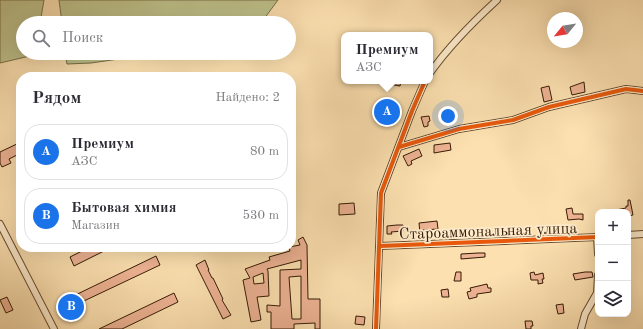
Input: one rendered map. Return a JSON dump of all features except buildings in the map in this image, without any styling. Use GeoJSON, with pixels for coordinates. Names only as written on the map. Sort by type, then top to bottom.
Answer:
{"type":"FeatureCollection","features":[{"type":"Feature","properties":{"kind":"street"},"geometry":{"type":"LineString","coordinates":[[433,69],[464,31],[497,0]]}},
{"type":"Feature","properties":{"kind":"street","name":"Староаммональная улица"},"geometry":{"type":"LineString","coordinates":[[376,329],[381,193],[424,84]]}},
{"type":"Feature","properties":{"kind":"street"},"geometry":{"type":"LineString","coordinates":[[398,147],[459,130],[513,120],[549,107],[616,92],[626,88],[643,91]]}},
{"type":"Feature","properties":{"kind":"street"},"geometry":{"type":"LineString","coordinates":[[0,224],[54,329]]}},
{"type":"Feature","properties":{"kind":"street"},"geometry":{"type":"LineString","coordinates":[[631,235],[643,234]]}},
{"type":"Feature","properties":{"kind":"street","name":"Староаммональная улица"},"geometry":{"type":"LineString","coordinates":[[380,246],[595,237]]}},
{"type":"Feature","properties":{"kind":"street"},"geometry":{"type":"LineString","coordinates":[[581,329],[585,314],[597,293],[598,281]]}},
{"type":"Feature","properties":{"kind":"green space"},"geometry":{"type":"Polygon","coordinates":[[[0,0],[44,0],[41,16],[16,16],[16,59],[0,63],[0,0]]]}},
{"type":"Feature","properties":{"kind":"green space"},"geometry":{"type":"Polygon","coordinates":[[[59,0],[278,0],[266,16],[61,16],[59,0]]]}},
{"type":"Feature","properties":{"kind":"green space"},"geometry":{"type":"Polygon","coordinates":[[[66,60],[112,60],[91,63],[67,64],[66,60]]]}},
{"type":"Feature","properties":{"kind":"cycle path"},"geometry":{"type":"LineString","coordinates":[[376,329],[381,193],[424,84]]}},
{"type":"Feature","properties":{"kind":"cycle path"},"geometry":{"type":"LineString","coordinates":[[399,147],[459,129],[513,120],[549,107],[626,89],[643,91]]}},
{"type":"Feature","properties":{"kind":"cycle path"},"geometry":{"type":"LineString","coordinates":[[380,246],[595,237]]}},
{"type":"Feature","properties":{"kind":"place","name":"Премиум"},"geometry":{"type":"Point","coordinates":[387,112]}},
{"type":"Feature","properties":{"kind":"place","name":"Бытовая химия"},"geometry":{"type":"Point","coordinates":[71,307]}}]}
